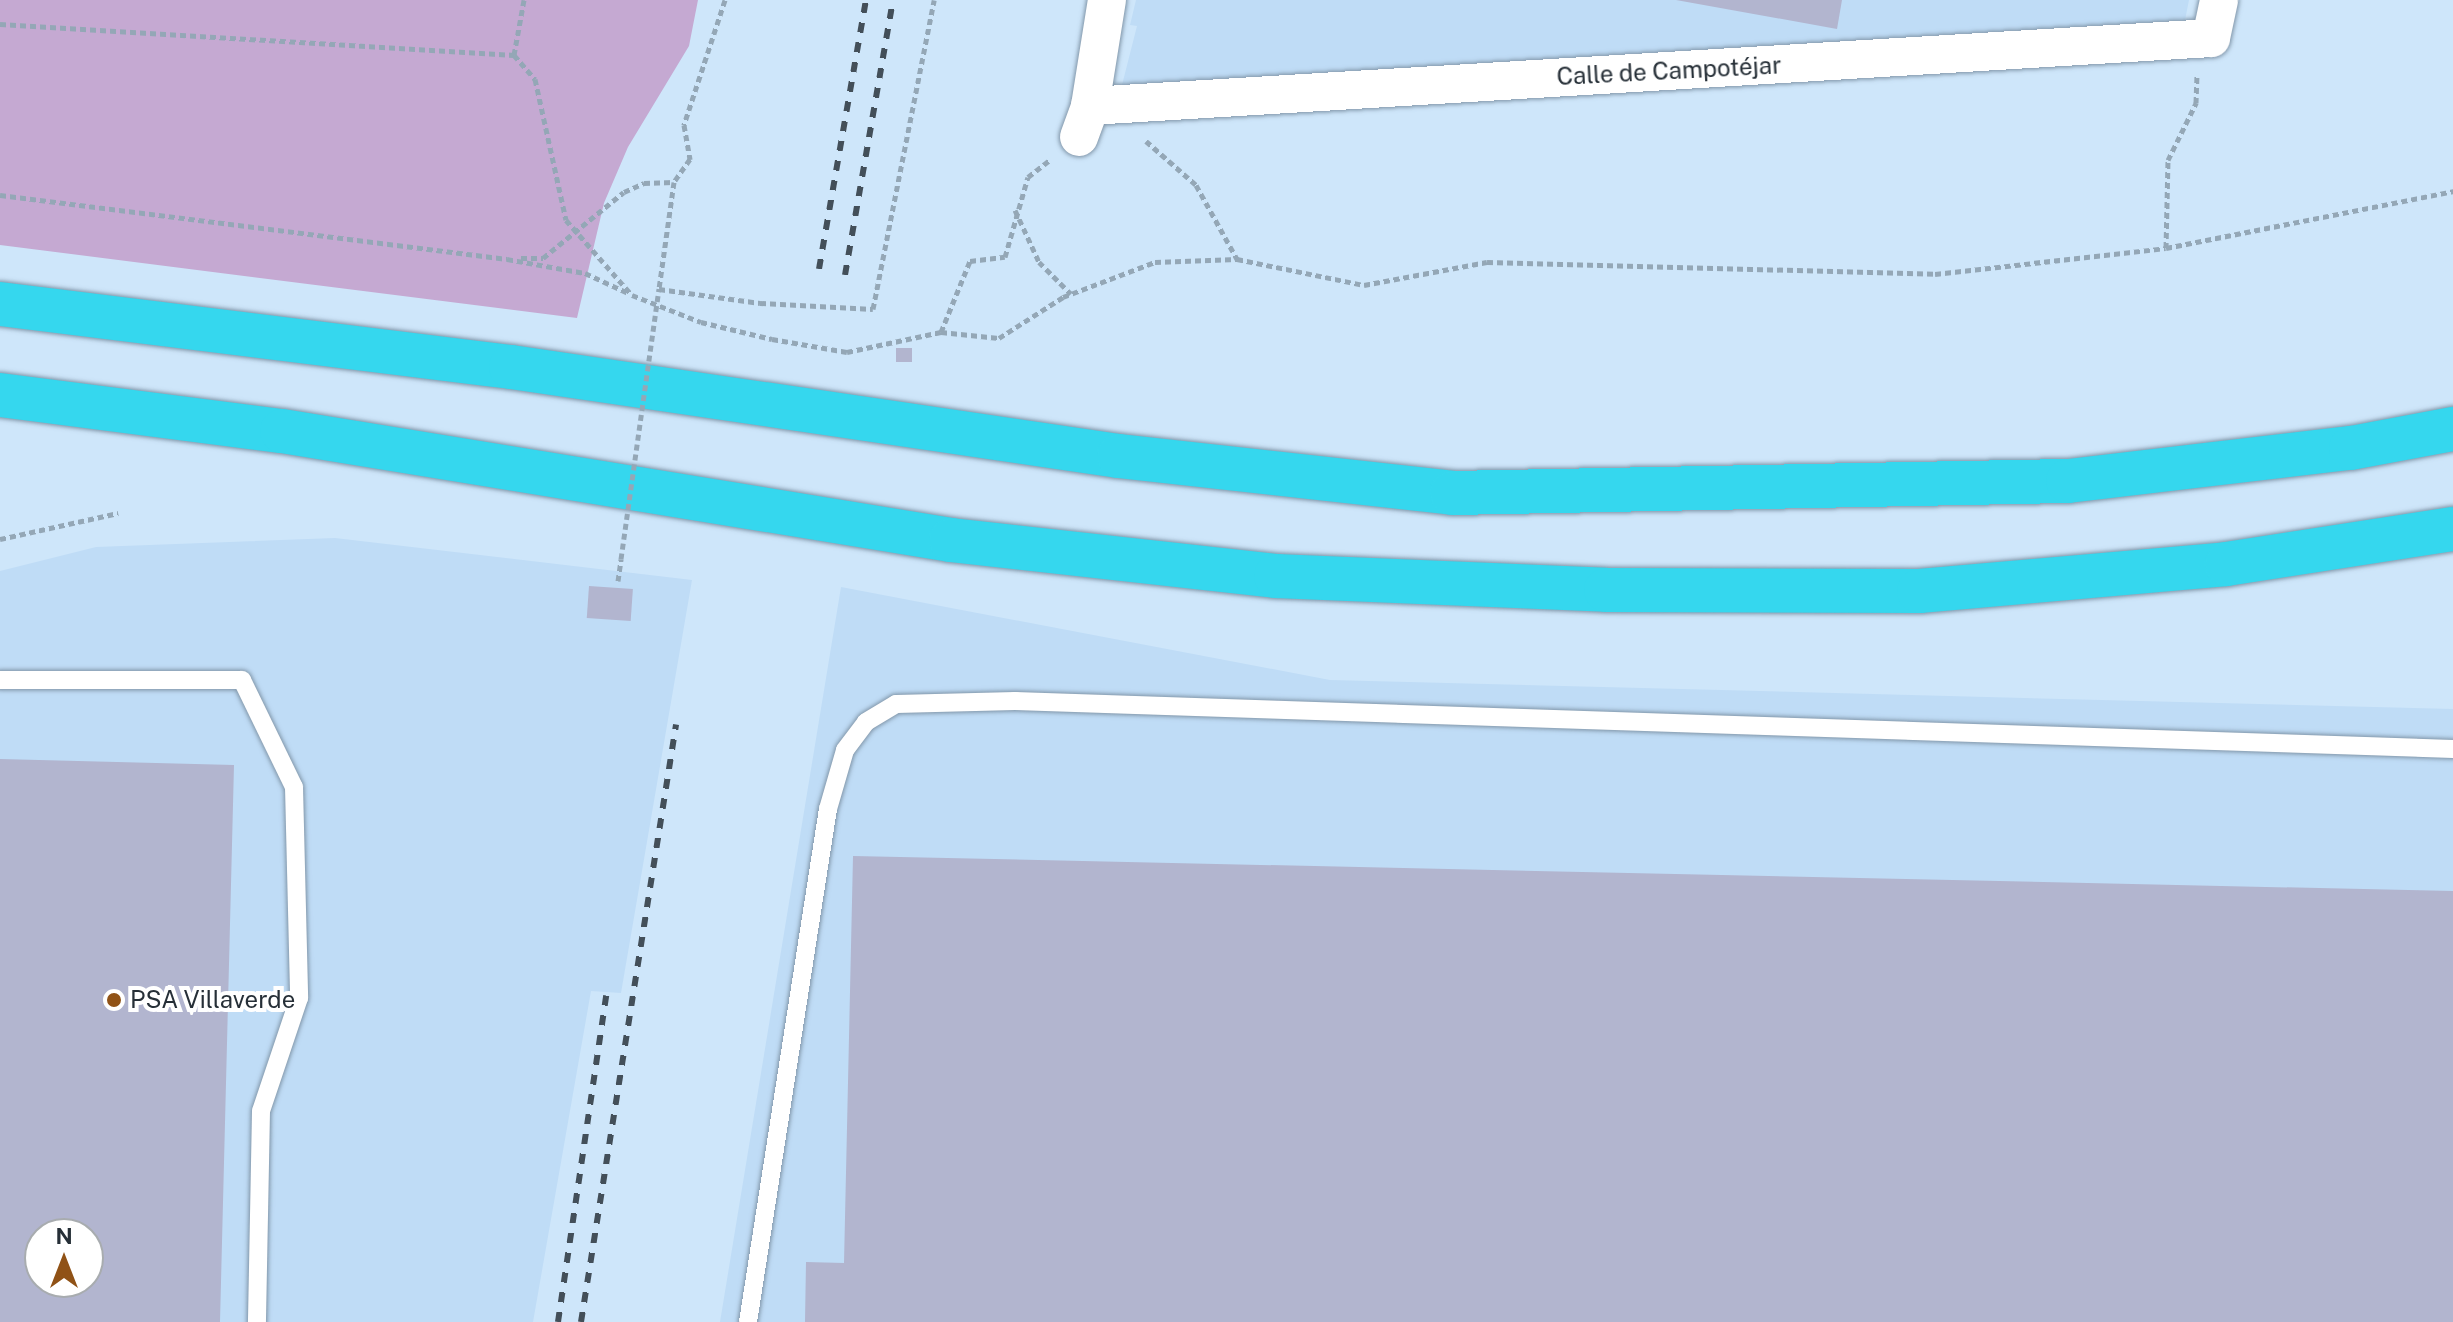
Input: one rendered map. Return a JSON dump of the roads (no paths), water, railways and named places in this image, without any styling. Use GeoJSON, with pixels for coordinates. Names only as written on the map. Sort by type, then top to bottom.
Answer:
{"type":"FeatureCollection","features":[{"type":"Feature","properties":{"kind":"highway"},"geometry":{"type":"LineString","coordinates":[[0,304],[511,367],[1119,456],[1452,493],[2068,481],[2351,448],[2453,429]]}},
{"type":"Feature","properties":{"kind":"highway"},"geometry":{"type":"LineString","coordinates":[[0,395],[282,431],[951,540],[1276,576],[1606,590],[1919,591],[2227,564],[2453,529]]}},
{"type":"Feature","properties":{"kind":"street","name":"Calle de Campotéjar"},"geometry":{"type":"LineString","coordinates":[[1107,0],[1084,121],[2211,38],[2219,0]]}},
{"type":"Feature","properties":{"kind":"lane"},"geometry":{"type":"LineString","coordinates":[[0,680],[242,680],[294,787],[299,998],[261,1111],[257,1322]]}},
{"type":"Feature","properties":{"kind":"lane"},"geometry":{"type":"LineString","coordinates":[[748,1322],[828,809],[850,743],[866,722],[896,704],[1046,702],[2453,749]]}},
{"type":"Feature","properties":{"kind":"railway"},"geometry":{"type":"LineString","coordinates":[[819,269],[866,0]]}},
{"type":"Feature","properties":{"kind":"railway"},"geometry":{"type":"LineString","coordinates":[[845,275],[893,0]]}},
{"type":"Feature","properties":{"kind":"railway"},"geometry":{"type":"LineString","coordinates":[[581,1322],[676,725]]}},
{"type":"Feature","properties":{"kind":"railway"},"geometry":{"type":"LineString","coordinates":[[558,1322],[606,996]]}},
{"type":"Feature","properties":{"kind":"place","name":"PSA Villaverde"},"geometry":{"type":"Point","coordinates":[114,1000]}}]}
